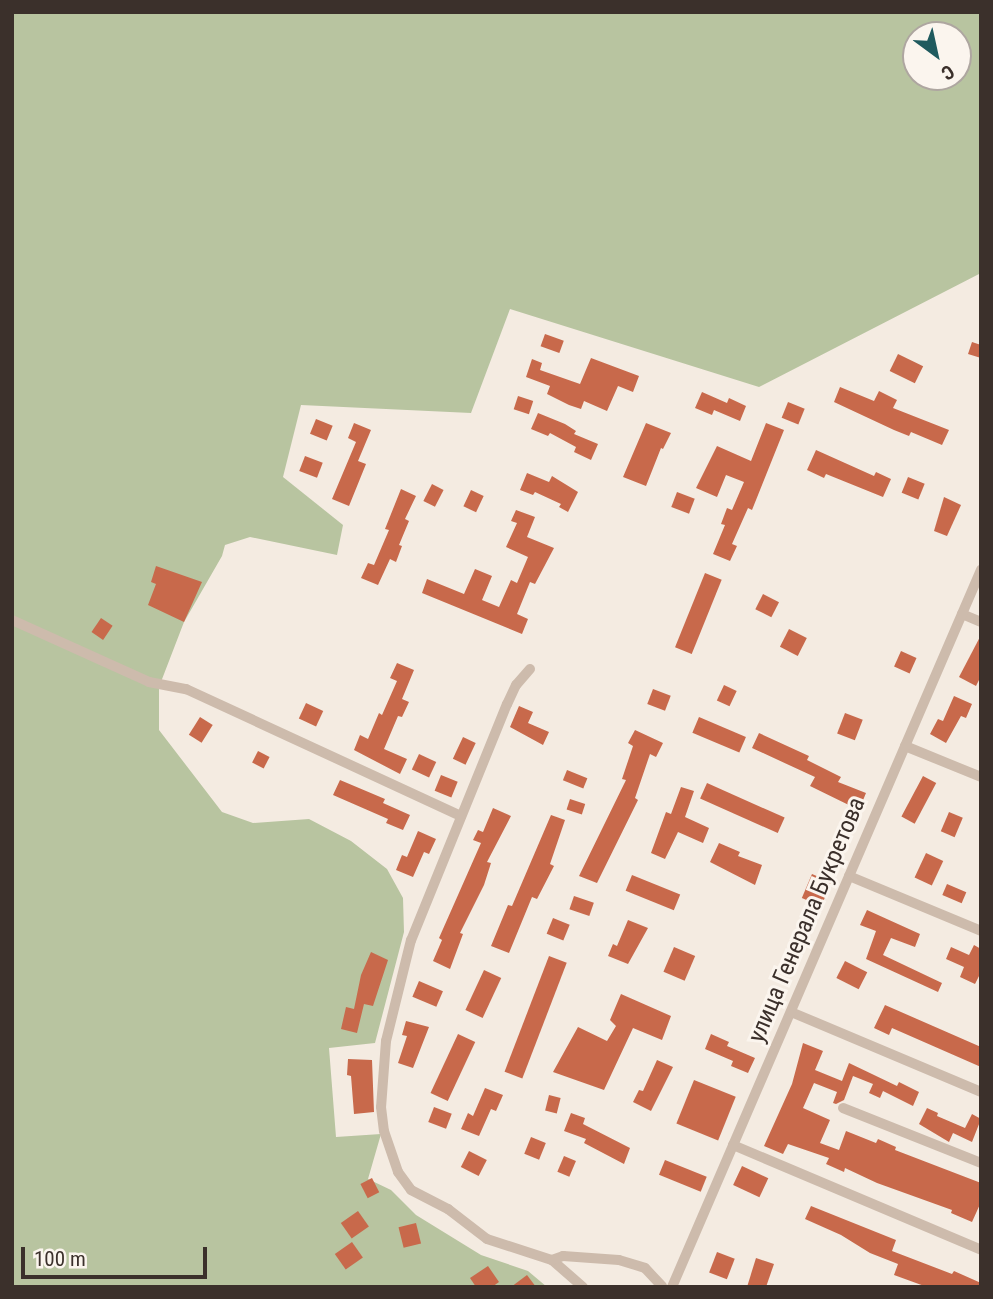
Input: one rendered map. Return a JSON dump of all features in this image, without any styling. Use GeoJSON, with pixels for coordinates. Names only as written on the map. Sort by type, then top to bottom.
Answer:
{"type":"FeatureCollection","features":[{"type":"Feature","properties":{"kind":"street","name":"улица Генерала Букретова"},"geometry":{"type":"LineString","coordinates":[[671,1287],[981,570]]}},
{"type":"Feature","properties":{"kind":"street"},"geometry":{"type":"LineString","coordinates":[[962,614],[981,622]]}},
{"type":"Feature","properties":{"kind":"street"},"geometry":{"type":"LineString","coordinates":[[12,620],[149,682],[186,689],[461,816]]}},
{"type":"Feature","properties":{"kind":"street"},"geometry":{"type":"LineString","coordinates":[[530,669],[516,685],[411,940],[389,1028],[382,1107],[384,1131],[398,1171],[411,1190],[448,1209],[487,1239],[552,1260],[583,1287]]}},
{"type":"Feature","properties":{"kind":"street"},"geometry":{"type":"LineString","coordinates":[[905,746],[981,777]]}},
{"type":"Feature","properties":{"kind":"street"},"geometry":{"type":"LineString","coordinates":[[849,876],[981,931]]}},
{"type":"Feature","properties":{"kind":"street"},"geometry":{"type":"LineString","coordinates":[[790,1012],[981,1092]]}},
{"type":"Feature","properties":{"kind":"street"},"geometry":{"type":"LineString","coordinates":[[843,1108],[981,1163]]}},
{"type":"Feature","properties":{"kind":"street"},"geometry":{"type":"LineString","coordinates":[[733,1145],[981,1250]]}},
{"type":"Feature","properties":{"kind":"street"},"geometry":{"type":"LineString","coordinates":[[552,1260],[563,1256],[619,1260],[645,1268],[662,1286],[671,1287]]}},
{"type":"Feature","properties":{"kind":"green space"},"geometry":{"type":"Polygon","coordinates":[[[12,12],[981,12],[981,273],[759,387],[510,309],[471,413],[301,405],[283,477],[343,525],[337,555],[250,537],[225,545],[222,556],[184,622],[159,687],[159,730],[222,812],[253,823],[309,819],[351,841],[387,869],[403,898],[404,932],[375,1043],[329,1048],[336,1137],[381,1134],[368,1179],[391,1190],[416,1215],[481,1255],[528,1271],[547,1287],[12,1287],[12,12]]]}},
{"type":"Feature","properties":{"kind":"building"},"geometry":{"type":"Polygon","coordinates":[[[545,334],[564,341],[559,353],[541,346],[545,334]]]}},
{"type":"Feature","properties":{"kind":"building"},"geometry":{"type":"Polygon","coordinates":[[[972,342],[981,345],[981,358],[968,354],[972,342]]]}},
{"type":"Feature","properties":{"kind":"building"},"geometry":{"type":"Polygon","coordinates":[[[898,354],[923,366],[915,383],[890,371],[898,354]]]}},
{"type":"Feature","properties":{"kind":"building"},"geometry":{"type":"Polygon","coordinates":[[[591,358],[639,376],[633,392],[618,386],[607,411],[584,401],[581,409],[569,405],[547,394],[550,386],[526,377],[532,359],[542,363],[540,370],[580,384],[591,358]]]}},
{"type":"Feature","properties":{"kind":"building"},"geometry":{"type":"Polygon","coordinates":[[[840,387],[874,401],[879,391],[897,400],[893,408],[949,430],[942,445],[911,432],[909,436],[834,402],[840,387]]]}},
{"type":"Feature","properties":{"kind":"building"},"geometry":{"type":"Polygon","coordinates":[[[702,392],[727,403],[729,398],[746,406],[740,421],[714,410],[712,415],[695,408],[702,392]]]}},
{"type":"Feature","properties":{"kind":"building"},"geometry":{"type":"Polygon","coordinates":[[[518,396],[533,401],[529,414],[514,409],[518,396]]]}},
{"type":"Feature","properties":{"kind":"building"},"geometry":{"type":"Polygon","coordinates":[[[788,402],[805,409],[798,425],[782,418],[788,402]]]}},
{"type":"Feature","properties":{"kind":"building"},"geometry":{"type":"Polygon","coordinates":[[[538,413],[565,424],[576,431],[574,434],[598,444],[591,460],[574,452],[576,447],[550,433],[548,436],[531,429],[538,413]]]}},
{"type":"Feature","properties":{"kind":"building"},"geometry":{"type":"Polygon","coordinates":[[[316,419],[333,426],[327,441],[310,434],[316,419]]]}},
{"type":"Feature","properties":{"kind":"building"},"geometry":{"type":"Polygon","coordinates":[[[354,423],[371,430],[358,461],[366,464],[349,506],[332,499],[356,442],[348,438],[354,423]]]}},
{"type":"Feature","properties":{"kind":"building"},"geometry":{"type":"Polygon","coordinates":[[[646,423],[671,433],[663,449],[661,448],[646,486],[623,477],[646,423]]]}},
{"type":"Feature","properties":{"kind":"building"},"geometry":{"type":"Polygon","coordinates":[[[766,423],[784,430],[752,510],[748,508],[732,544],[737,546],[730,561],[713,554],[725,525],[721,524],[727,508],[732,510],[744,482],[726,475],[717,497],[696,488],[717,446],[751,461],[766,423]]]}},
{"type":"Feature","properties":{"kind":"building"},"geometry":{"type":"Polygon","coordinates":[[[816,450],[874,476],[876,472],[891,479],[883,497],[826,474],[824,478],[807,470],[816,450]]]}},
{"type":"Feature","properties":{"kind":"building"},"geometry":{"type":"Polygon","coordinates":[[[305,456],[323,463],[317,478],[299,471],[305,456]]]}},
{"type":"Feature","properties":{"kind":"building"},"geometry":{"type":"Polygon","coordinates":[[[527,473],[549,482],[552,476],[578,492],[568,512],[559,507],[561,504],[535,492],[533,495],[520,490],[527,473]]]}},
{"type":"Feature","properties":{"kind":"building"},"geometry":{"type":"Polygon","coordinates":[[[908,477],[925,484],[918,500],[902,493],[908,477]]]}},
{"type":"Feature","properties":{"kind":"building"},"geometry":{"type":"Polygon","coordinates":[[[432,484],[444,490],[435,507],[423,501],[432,484]]]}},
{"type":"Feature","properties":{"kind":"building"},"geometry":{"type":"Polygon","coordinates":[[[401,489],[416,496],[405,519],[409,521],[399,545],[402,546],[396,562],[390,559],[378,585],[361,578],[368,563],[374,565],[389,530],[385,529],[401,489]]]}},
{"type":"Feature","properties":{"kind":"building"},"geometry":{"type":"Polygon","coordinates":[[[471,490],[484,496],[476,512],[463,506],[471,490]]]}},
{"type":"Feature","properties":{"kind":"building"},"geometry":{"type":"Polygon","coordinates":[[[677,492],[695,499],[689,514],[671,507],[677,492]]]}},
{"type":"Feature","properties":{"kind":"building"},"geometry":{"type":"Polygon","coordinates":[[[944,497],[961,505],[947,536],[934,531],[944,497]]]}},
{"type":"Feature","properties":{"kind":"building"},"geometry":{"type":"Polygon","coordinates":[[[516,510],[535,517],[527,537],[554,548],[535,584],[530,582],[517,614],[528,619],[522,634],[422,593],[427,579],[464,594],[475,569],[492,576],[482,600],[499,607],[511,580],[517,583],[528,557],[506,547],[517,523],[511,521],[516,510]]]}},
{"type":"Feature","properties":{"kind":"building"},"geometry":{"type":"Polygon","coordinates":[[[156,566],[202,582],[184,622],[148,605],[156,584],[151,582],[156,566]]]}},
{"type":"Feature","properties":{"kind":"building"},"geometry":{"type":"Polygon","coordinates":[[[705,573],[722,580],[692,654],[675,647],[705,573]]]}},
{"type":"Feature","properties":{"kind":"building"},"geometry":{"type":"Polygon","coordinates":[[[763,594],[779,602],[771,617],[755,609],[763,594]]]}},
{"type":"Feature","properties":{"kind":"building"},"geometry":{"type":"Polygon","coordinates":[[[101,618],[113,626],[103,640],[91,632],[101,618]]]}},
{"type":"Feature","properties":{"kind":"building"},"geometry":{"type":"Polygon","coordinates":[[[789,629],[807,638],[798,656],[780,647],[789,629]]]}},
{"type":"Feature","properties":{"kind":"building"},"geometry":{"type":"Polygon","coordinates":[[[981,635],[981,676],[976,686],[959,677],[981,635]]]}},
{"type":"Feature","properties":{"kind":"building"},"geometry":{"type":"Polygon","coordinates":[[[901,651],[917,658],[910,673],[894,667],[901,651]]]}},
{"type":"Feature","properties":{"kind":"building"},"geometry":{"type":"Polygon","coordinates":[[[397,663],[414,670],[402,699],[409,702],[402,717],[398,716],[384,749],[407,759],[400,774],[354,750],[360,735],[368,739],[379,713],[382,715],[397,681],[390,678],[397,663]]]}},
{"type":"Feature","properties":{"kind":"building"},"geometry":{"type":"Polygon","coordinates":[[[724,685],[737,691],[730,706],[717,700],[724,685]]]}},
{"type":"Feature","properties":{"kind":"building"},"geometry":{"type":"Polygon","coordinates":[[[653,689],[671,696],[665,711],[647,704],[653,689]]]}},
{"type":"Feature","properties":{"kind":"building"},"geometry":{"type":"Polygon","coordinates":[[[954,696],[972,704],[966,718],[961,716],[946,743],[930,734],[938,719],[943,721],[954,696]]]}},
{"type":"Feature","properties":{"kind":"building"},"geometry":{"type":"Polygon","coordinates":[[[306,703],[323,711],[316,726],[299,718],[306,703]]]}},
{"type":"Feature","properties":{"kind":"building"},"geometry":{"type":"Polygon","coordinates":[[[519,706],[533,712],[528,723],[549,732],[543,745],[510,727],[519,706]]]}},
{"type":"Feature","properties":{"kind":"building"},"geometry":{"type":"Polygon","coordinates":[[[845,713],[863,720],[855,740],[837,734],[845,713]]]}},
{"type":"Feature","properties":{"kind":"building"},"geometry":{"type":"Polygon","coordinates":[[[200,717],[213,725],[202,743],[189,735],[200,717]]]}},
{"type":"Feature","properties":{"kind":"building"},"geometry":{"type":"Polygon","coordinates":[[[699,717],[746,737],[739,753],[692,733],[699,717]]]}},
{"type":"Feature","properties":{"kind":"building"},"geometry":{"type":"Polygon","coordinates":[[[635,730],[663,743],[656,757],[650,754],[635,798],[638,800],[597,883],[579,876],[626,780],[622,779],[633,746],[628,743],[635,730]]]}},
{"type":"Feature","properties":{"kind":"building"},"geometry":{"type":"Polygon","coordinates":[[[759,733],[809,756],[807,760],[841,777],[838,782],[866,793],[859,810],[810,786],[815,777],[752,748],[759,733]]]}},
{"type":"Feature","properties":{"kind":"building"},"geometry":{"type":"Polygon","coordinates":[[[463,737],[476,743],[466,765],[453,759],[463,737]]]}},
{"type":"Feature","properties":{"kind":"building"},"geometry":{"type":"Polygon","coordinates":[[[258,751],[270,757],[264,768],[252,763],[258,751]]]}},
{"type":"Feature","properties":{"kind":"building"},"geometry":{"type":"Polygon","coordinates":[[[419,754],[436,762],[429,777],[412,769],[419,754]]]}},
{"type":"Feature","properties":{"kind":"building"},"geometry":{"type":"Polygon","coordinates":[[[567,770],[587,778],[583,788],[563,780],[567,770]]]}},
{"type":"Feature","properties":{"kind":"building"},"geometry":{"type":"Polygon","coordinates":[[[441,775],[458,782],[451,798],[435,791],[441,775]]]}},
{"type":"Feature","properties":{"kind":"building"},"geometry":{"type":"Polygon","coordinates":[[[923,776],[936,783],[915,824],[901,817],[923,776]]]}},
{"type":"Feature","properties":{"kind":"building"},"geometry":{"type":"Polygon","coordinates":[[[340,780],[385,799],[383,803],[410,815],[403,830],[386,823],[388,819],[333,795],[340,780]]]}},
{"type":"Feature","properties":{"kind":"building"},"geometry":{"type":"Polygon","coordinates":[[[707,783],[785,818],[778,833],[700,799],[707,783]]]}},
{"type":"Feature","properties":{"kind":"building"},"geometry":{"type":"Polygon","coordinates":[[[681,787],[694,791],[685,817],[709,828],[703,843],[678,832],[665,859],[651,853],[666,812],[671,814],[681,787]]]}},
{"type":"Feature","properties":{"kind":"building"},"geometry":{"type":"Polygon","coordinates":[[[570,799],[585,804],[582,814],[567,809],[570,799]]]}},
{"type":"Feature","properties":{"kind":"building"},"geometry":{"type":"Polygon","coordinates":[[[493,808],[511,816],[487,862],[491,863],[484,885],[460,933],[463,934],[450,969],[433,961],[442,940],[439,938],[481,843],[473,840],[478,830],[483,832],[493,808]]]}},
{"type":"Feature","properties":{"kind":"building"},"geometry":{"type":"Polygon","coordinates":[[[949,812],[963,818],[955,837],[941,831],[949,812]]]}},
{"type":"Feature","properties":{"kind":"building"},"geometry":{"type":"Polygon","coordinates":[[[551,815],[565,820],[550,864],[554,866],[537,899],[532,897],[509,953],[491,946],[508,905],[512,906],[551,815]]]}},
{"type":"Feature","properties":{"kind":"building"},"geometry":{"type":"Polygon","coordinates":[[[418,831],[436,839],[429,854],[424,852],[413,877],[396,870],[402,855],[407,857],[418,831]]]}},
{"type":"Feature","properties":{"kind":"building"},"geometry":{"type":"Polygon","coordinates":[[[719,843],[740,852],[738,856],[762,865],[755,885],[710,862],[719,843]]]}},
{"type":"Feature","properties":{"kind":"building"},"geometry":{"type":"Polygon","coordinates":[[[926,853],[943,861],[932,886],[915,877],[926,853]]]}},
{"type":"Feature","properties":{"kind":"building"},"geometry":{"type":"Polygon","coordinates":[[[812,874],[831,882],[821,906],[802,898],[812,874]]]}},
{"type":"Feature","properties":{"kind":"building"},"geometry":{"type":"Polygon","coordinates":[[[632,875],[680,894],[674,910],[626,891],[632,875]]]}},
{"type":"Feature","properties":{"kind":"building"},"geometry":{"type":"Polygon","coordinates":[[[947,884],[966,892],[962,903],[942,895],[947,884]]]}},
{"type":"Feature","properties":{"kind":"building"},"geometry":{"type":"Polygon","coordinates":[[[574,896],[594,903],[589,916],[569,909],[574,896]]]}},
{"type":"Feature","properties":{"kind":"building"},"geometry":{"type":"Polygon","coordinates":[[[867,910],[920,934],[915,947],[891,938],[883,955],[942,983],[938,992],[866,959],[876,931],[860,925],[867,910]]]}},
{"type":"Feature","properties":{"kind":"building"},"geometry":{"type":"Polygon","coordinates":[[[553,918],[570,925],[563,941],[547,934],[553,918]]]}},
{"type":"Feature","properties":{"kind":"building"},"geometry":{"type":"Polygon","coordinates":[[[628,920],[648,928],[628,964],[608,956],[613,944],[617,946],[628,920]]]}},
{"type":"Feature","properties":{"kind":"building"},"geometry":{"type":"Polygon","coordinates":[[[974,945],[981,949],[981,972],[975,984],[960,977],[964,967],[946,959],[951,947],[969,955],[974,945]]]}},
{"type":"Feature","properties":{"kind":"building"},"geometry":{"type":"Polygon","coordinates":[[[674,947],[695,956],[685,981],[663,972],[674,947]]]}},
{"type":"Feature","properties":{"kind":"building"},"geometry":{"type":"Polygon","coordinates":[[[371,952],[388,960],[373,1006],[364,1004],[357,1033],[341,1029],[346,1007],[354,1009],[361,975],[371,952]]]}},
{"type":"Feature","properties":{"kind":"building"},"geometry":{"type":"Polygon","coordinates":[[[549,956],[567,963],[522,1079],[505,1072],[549,956]]]}},
{"type":"Feature","properties":{"kind":"building"},"geometry":{"type":"Polygon","coordinates":[[[845,961],[867,972],[859,989],[836,978],[845,961]]]}},
{"type":"Feature","properties":{"kind":"building"},"geometry":{"type":"Polygon","coordinates":[[[484,970],[501,978],[483,1018],[465,1010],[484,970]]]}},
{"type":"Feature","properties":{"kind":"building"},"geometry":{"type":"Polygon","coordinates":[[[419,981],[443,991],[436,1007],[412,997],[419,981]]]}},
{"type":"Feature","properties":{"kind":"building"},"geometry":{"type":"Polygon","coordinates":[[[621,994],[671,1016],[662,1040],[633,1028],[604,1090],[553,1072],[578,1027],[607,1041],[616,1026],[610,1020],[621,994]]]}},
{"type":"Feature","properties":{"kind":"building"},"geometry":{"type":"Polygon","coordinates":[[[885,1005],[981,1047],[981,1067],[892,1028],[889,1035],[874,1028],[885,1005]]]}},
{"type":"Feature","properties":{"kind":"building"},"geometry":{"type":"Polygon","coordinates":[[[406,1021],[429,1027],[413,1068],[398,1063],[407,1036],[402,1035],[406,1021]]]}},
{"type":"Feature","properties":{"kind":"building"},"geometry":{"type":"Polygon","coordinates":[[[458,1034],[475,1042],[448,1101],[431,1093],[458,1034]]]}},
{"type":"Feature","properties":{"kind":"building"},"geometry":{"type":"Polygon","coordinates":[[[711,1034],[729,1042],[727,1046],[755,1058],[748,1073],[731,1066],[733,1061],[705,1049],[711,1034]]]}},
{"type":"Feature","properties":{"kind":"building"},"geometry":{"type":"Polygon","coordinates":[[[803,1043],[823,1051],[815,1070],[842,1081],[849,1063],[897,1086],[899,1082],[919,1092],[913,1106],[883,1091],[880,1098],[869,1093],[873,1084],[853,1076],[844,1100],[836,1104],[833,1103],[837,1092],[814,1083],[803,1108],[830,1120],[820,1143],[839,1150],[846,1131],[876,1143],[878,1139],[896,1147],[895,1150],[981,1183],[981,1202],[972,1222],[951,1213],[952,1210],[877,1183],[845,1168],[844,1172],[826,1164],[829,1158],[788,1144],[783,1154],[764,1146],[792,1084],[803,1043]]]}},
{"type":"Feature","properties":{"kind":"building"},"geometry":{"type":"Polygon","coordinates":[[[348,1059],[372,1060],[374,1112],[354,1114],[351,1076],[347,1075],[348,1059]]]}},
{"type":"Feature","properties":{"kind":"building"},"geometry":{"type":"Polygon","coordinates":[[[657,1060],[673,1067],[651,1111],[633,1102],[639,1090],[643,1091],[657,1060]]]}},
{"type":"Feature","properties":{"kind":"building"},"geometry":{"type":"Polygon","coordinates":[[[694,1080],[736,1097],[718,1140],[676,1124],[694,1080]]]}},
{"type":"Feature","properties":{"kind":"building"},"geometry":{"type":"Polygon","coordinates":[[[485,1088],[503,1095],[496,1111],[491,1109],[479,1136],[461,1129],[468,1113],[473,1116],[485,1088]]]}},
{"type":"Feature","properties":{"kind":"building"},"geometry":{"type":"Polygon","coordinates":[[[549,1095],[561,1098],[557,1113],[545,1111],[549,1095]]]}},
{"type":"Feature","properties":{"kind":"building"},"geometry":{"type":"Polygon","coordinates":[[[434,1107],[452,1114],[446,1129],[428,1122],[434,1107]]]}},
{"type":"Feature","properties":{"kind":"building"},"geometry":{"type":"Polygon","coordinates":[[[927,1108],[938,1113],[937,1116],[965,1128],[972,1114],[981,1119],[972,1142],[953,1133],[949,1142],[919,1124],[927,1108]]]}},
{"type":"Feature","properties":{"kind":"building"},"geometry":{"type":"Polygon","coordinates":[[[571,1113],[585,1118],[583,1124],[630,1148],[624,1164],[584,1143],[586,1139],[564,1131],[571,1113]]]}},
{"type":"Feature","properties":{"kind":"building"},"geometry":{"type":"Polygon","coordinates":[[[531,1137],[546,1143],[539,1160],[524,1154],[531,1137]]]}},
{"type":"Feature","properties":{"kind":"building"},"geometry":{"type":"Polygon","coordinates":[[[469,1151],[487,1160],[479,1176],[461,1167],[469,1151]]]}},
{"type":"Feature","properties":{"kind":"building"},"geometry":{"type":"Polygon","coordinates":[[[564,1156],[576,1161],[569,1177],[557,1172],[564,1156]]]}},
{"type":"Feature","properties":{"kind":"building"},"geometry":{"type":"Polygon","coordinates":[[[665,1160],[707,1177],[701,1192],[659,1175],[665,1160]]]}},
{"type":"Feature","properties":{"kind":"building"},"geometry":{"type":"Polygon","coordinates":[[[742,1166],[768,1178],[759,1197],[733,1185],[742,1166]]]}},
{"type":"Feature","properties":{"kind":"building"},"geometry":{"type":"Polygon","coordinates":[[[372,1178],[379,1192],[368,1198],[360,1184],[372,1178]]]}},
{"type":"Feature","properties":{"kind":"building"},"geometry":{"type":"Polygon","coordinates":[[[811,1206],[896,1240],[892,1251],[952,1274],[954,1271],[981,1283],[981,1287],[927,1287],[894,1275],[898,1264],[870,1253],[841,1235],[805,1219],[811,1206]]]}},
{"type":"Feature","properties":{"kind":"building"},"geometry":{"type":"Polygon","coordinates":[[[358,1211],[369,1227],[352,1239],[341,1223],[358,1211]]]}},
{"type":"Feature","properties":{"kind":"building"},"geometry":{"type":"Polygon","coordinates":[[[416,1223],[421,1243],[404,1248],[399,1227],[416,1223]]]}},
{"type":"Feature","properties":{"kind":"building"},"geometry":{"type":"Polygon","coordinates":[[[352,1242],[363,1258],[346,1270],[335,1254],[352,1242]]]}},
{"type":"Feature","properties":{"kind":"building"},"geometry":{"type":"Polygon","coordinates":[[[717,1252],[735,1259],[727,1279],[709,1273],[717,1252]]]}},
{"type":"Feature","properties":{"kind":"building"},"geometry":{"type":"Polygon","coordinates":[[[756,1258],[774,1264],[766,1287],[747,1287],[756,1258]]]}},
{"type":"Feature","properties":{"kind":"building"},"geometry":{"type":"Polygon","coordinates":[[[488,1266],[499,1282],[492,1287],[476,1287],[470,1278],[488,1266]]]}},
{"type":"Feature","properties":{"kind":"building"},"geometry":{"type":"Polygon","coordinates":[[[527,1275],[536,1287],[511,1287],[527,1275]]]}}]}
